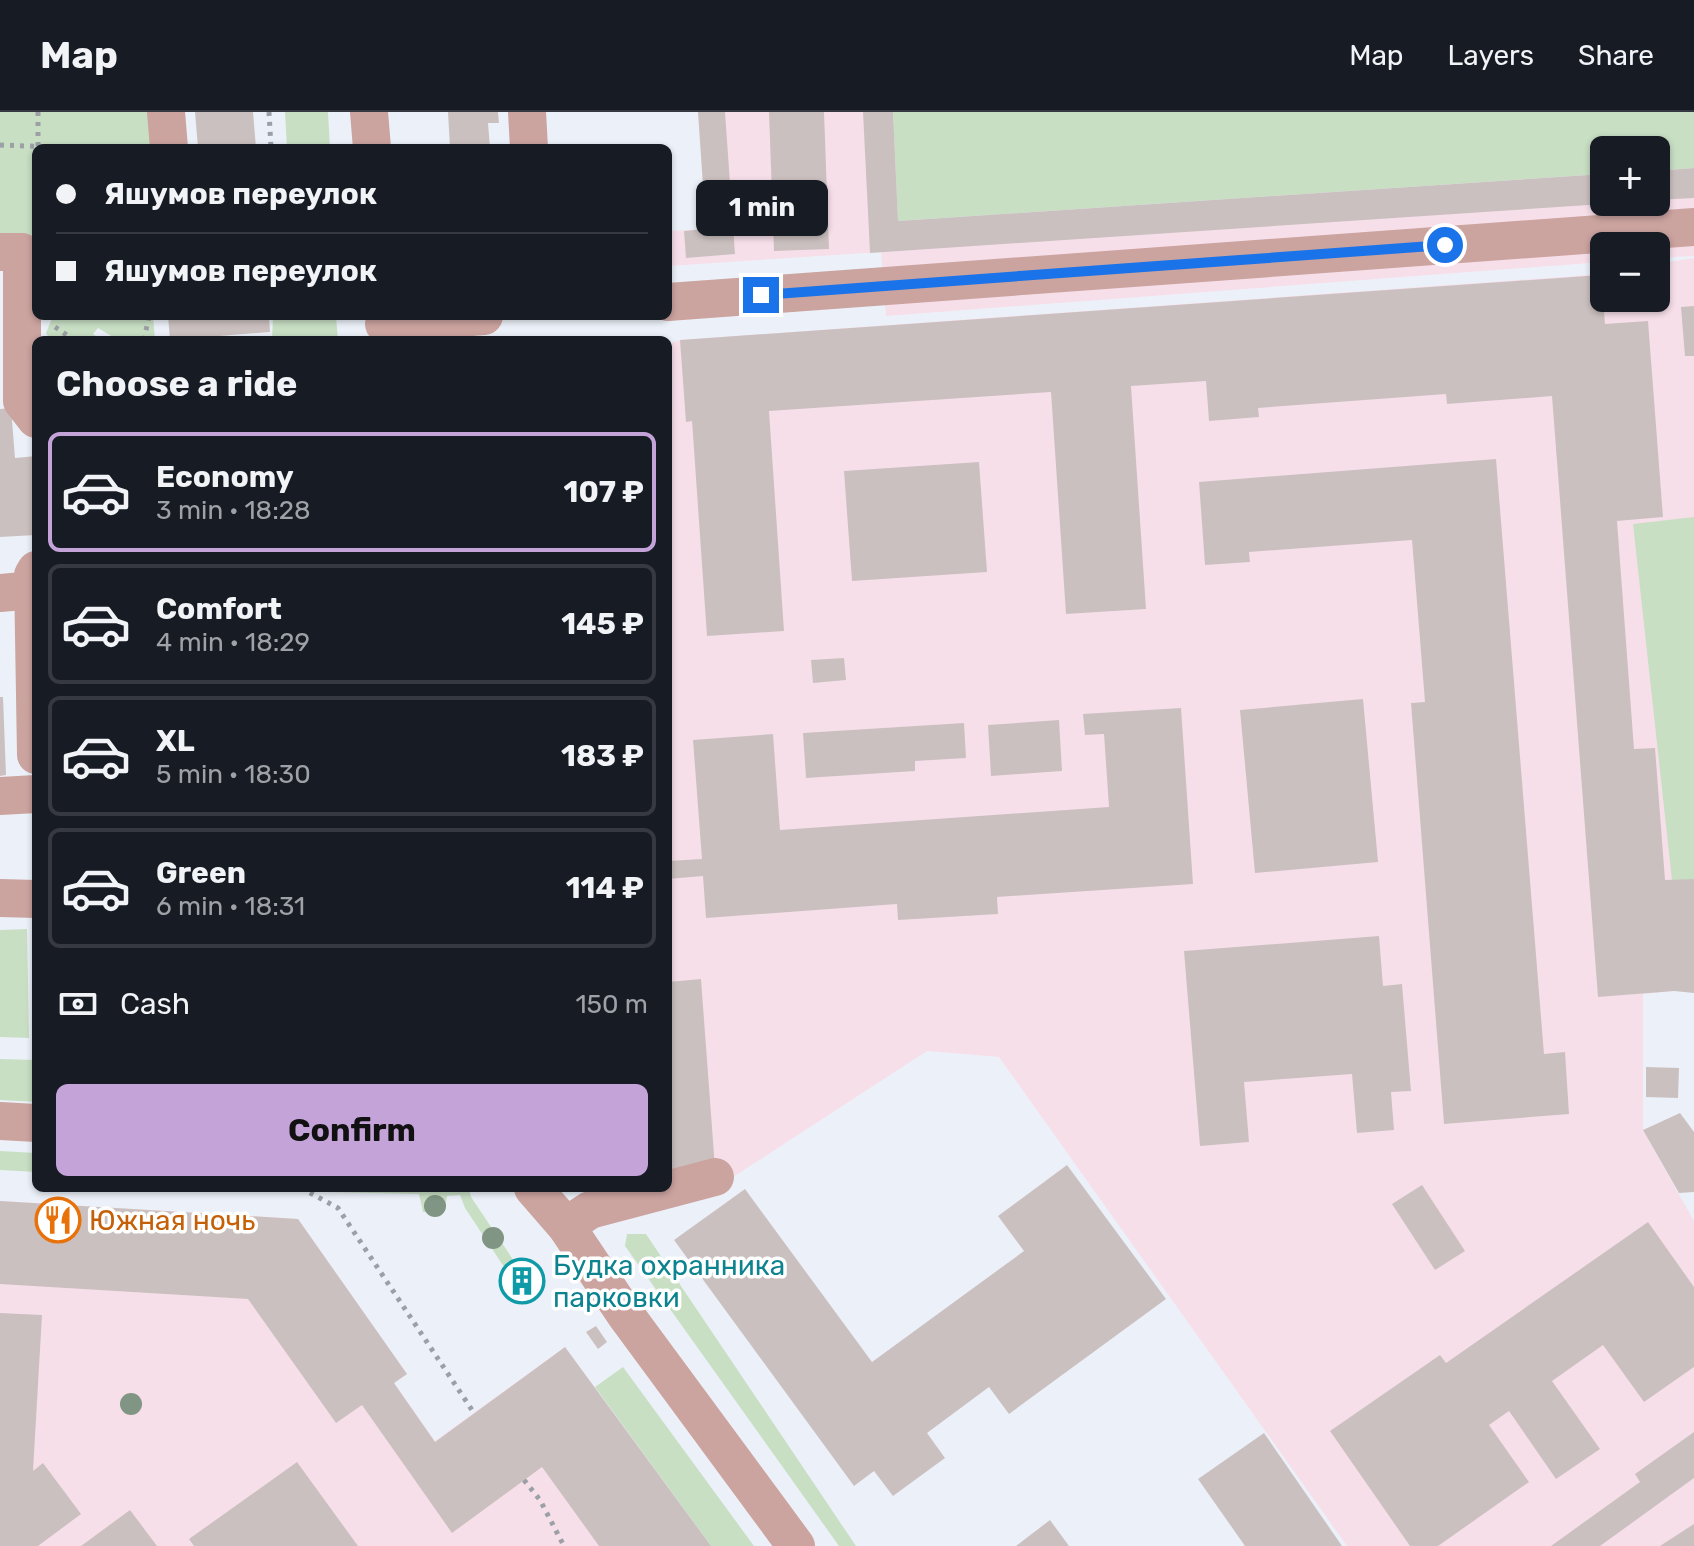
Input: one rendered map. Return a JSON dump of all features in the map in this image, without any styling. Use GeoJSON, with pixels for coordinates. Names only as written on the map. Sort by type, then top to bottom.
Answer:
{"type":"FeatureCollection","features":[{"type":"Feature","properties":{"kind":"street"},"geometry":{"type":"LineString","coordinates":[[166,112],[169,144]]}},
{"type":"Feature","properties":{"kind":"street"},"geometry":{"type":"LineString","coordinates":[[369,112],[372,144]]}},
{"type":"Feature","properties":{"kind":"street"},"geometry":{"type":"LineString","coordinates":[[527,112],[529,144]]}},
{"type":"Feature","properties":{"kind":"street"},"geometry":{"type":"LineString","coordinates":[[672,302],[1694,227]]}},
{"type":"Feature","properties":{"kind":"street"},"geometry":{"type":"LineString","coordinates":[[19,252],[19,406]]}},
{"type":"Feature","properties":{"kind":"street"},"geometry":{"type":"LineString","coordinates":[[385,327],[448,320]]}},
{"type":"Feature","properties":{"kind":"street"},"geometry":{"type":"LineString","coordinates":[[23,584],[32,660]]}},
{"type":"Feature","properties":{"kind":"street"},"geometry":{"type":"LineString","coordinates":[[0,796],[32,794]]}},
{"type":"Feature","properties":{"kind":"street"},"geometry":{"type":"LineString","coordinates":[[0,898],[32,899]]}},
{"type":"Feature","properties":{"kind":"street"},"geometry":{"type":"LineString","coordinates":[[0,1121],[32,1123]]}},
{"type":"Feature","properties":{"kind":"street"},"geometry":{"type":"LineString","coordinates":[[672,1188],[715,1177]]}},
{"type":"Feature","properties":{"kind":"street"},"geometry":{"type":"LineString","coordinates":[[536,1192],[566,1226],[625,1314],[796,1546]]}},
{"type":"Feature","properties":{"kind":"street"},"geometry":{"type":"LineString","coordinates":[[566,1226],[590,1210],[658,1192]]}},
{"type":"Feature","properties":{"kind":"path"},"geometry":{"type":"LineString","coordinates":[[38,112],[38,144]]}},
{"type":"Feature","properties":{"kind":"path"},"geometry":{"type":"LineString","coordinates":[[269,112],[271,144]]}},
{"type":"Feature","properties":{"kind":"path"},"geometry":{"type":"LineString","coordinates":[[0,145],[32,148]]}},
{"type":"Feature","properties":{"kind":"path"},"geometry":{"type":"LineString","coordinates":[[308,1192],[338,1208],[474,1413]]}},
{"type":"Feature","properties":{"kind":"path"},"geometry":{"type":"LineString","coordinates":[[524,1480],[540,1500],[564,1546]]}},
{"type":"Feature","properties":{"kind":"shaded area"},"geometry":{"type":"Polygon","coordinates":[[[698,112],[893,112],[899,221],[1590,175],[1590,216],[1670,216],[1670,170],[1694,168],[1694,256],[1670,257],[1670,232],[1590,232],[1590,263],[886,316],[881,252],[672,266],[672,231],[706,229],[698,112]]]}},
{"type":"Feature","properties":{"kind":"shaded area"},"geometry":{"type":"Polygon","coordinates":[[[1694,258],[1694,879],[1665,881],[1674,991],[1643,994],[1643,1130],[1694,1221],[1694,1546],[1347,1546],[999,1057],[927,1051],[718,1187],[672,1172],[672,343],[1590,275],[1590,312],[1670,312],[1670,262],[1694,258]]]}},
{"type":"Feature","properties":{"kind":"shaded area"},"geometry":{"type":"Polygon","coordinates":[[[0,1201],[298,1219],[407,1374],[394,1383],[435,1441],[565,1347],[711,1546],[0,1546],[0,1201]]]}},
{"type":"Feature","properties":{"kind":"green space"},"geometry":{"type":"Polygon","coordinates":[[[0,112],[151,112],[155,144],[32,144],[32,242],[0,243],[0,112]]]}},
{"type":"Feature","properties":{"kind":"green space"},"geometry":{"type":"Polygon","coordinates":[[[285,112],[328,112],[330,144],[287,144],[285,112]]]}},
{"type":"Feature","properties":{"kind":"green space"},"geometry":{"type":"Polygon","coordinates":[[[893,112],[1694,112],[1694,168],[1670,170],[1670,136],[1590,136],[1590,175],[898,221],[893,112]]]}},
{"type":"Feature","properties":{"kind":"green space"},"geometry":{"type":"Polygon","coordinates":[[[51,320],[153,320],[155,336],[111,336],[98,328],[93,334],[96,336],[48,336],[51,320]]]}},
{"type":"Feature","properties":{"kind":"green space"},"geometry":{"type":"Polygon","coordinates":[[[273,320],[336,320],[338,336],[272,336],[273,320]]]}},
{"type":"Feature","properties":{"kind":"green space"},"geometry":{"type":"Polygon","coordinates":[[[1694,517],[1694,957],[1676,917],[1633,524],[1694,517]]]}},
{"type":"Feature","properties":{"kind":"green space"},"geometry":{"type":"Polygon","coordinates":[[[27,929],[29,1038],[0,1037],[0,930],[27,929]]]}},
{"type":"Feature","properties":{"kind":"green space"},"geometry":{"type":"Polygon","coordinates":[[[0,1059],[32,1060],[32,1102],[0,1100],[0,1059]]]}},
{"type":"Feature","properties":{"kind":"green space"},"geometry":{"type":"Polygon","coordinates":[[[0,1151],[32,1153],[32,1172],[0,1170],[0,1151]]]}},
{"type":"Feature","properties":{"kind":"green space"},"geometry":{"type":"Polygon","coordinates":[[[328,1192],[470,1192],[522,1273],[512,1279],[465,1208],[460,1195],[447,1196],[444,1213],[423,1212],[419,1194],[328,1192]]]}},
{"type":"Feature","properties":{"kind":"green space"},"geometry":{"type":"Polygon","coordinates":[[[627,1234],[646,1234],[856,1546],[839,1546],[625,1246],[627,1234]]]}},
{"type":"Feature","properties":{"kind":"green space"},"geometry":{"type":"Polygon","coordinates":[[[623,1367],[754,1546],[711,1546],[595,1387],[623,1367]]]}},
{"type":"Feature","properties":{"kind":"building"},"geometry":{"type":"Polygon","coordinates":[[[195,112],[253,112],[256,144],[198,144],[195,112]]]}},
{"type":"Feature","properties":{"kind":"building"},"geometry":{"type":"Polygon","coordinates":[[[448,112],[498,112],[499,123],[488,123],[490,144],[450,144],[448,112]]]}},
{"type":"Feature","properties":{"kind":"building"},"geometry":{"type":"Polygon","coordinates":[[[698,112],[725,112],[735,254],[686,258],[684,231],[706,229],[698,112]]]}},
{"type":"Feature","properties":{"kind":"building"},"geometry":{"type":"Polygon","coordinates":[[[769,112],[824,112],[829,249],[774,251],[769,112]]]}},
{"type":"Feature","properties":{"kind":"building"},"geometry":{"type":"Polygon","coordinates":[[[863,112],[893,112],[898,221],[1590,175],[1590,205],[870,253],[863,112]]]}},
{"type":"Feature","properties":{"kind":"building"},"geometry":{"type":"Polygon","coordinates":[[[1694,168],[1694,198],[1670,199],[1670,170],[1694,168]]]}},
{"type":"Feature","properties":{"kind":"building"},"geometry":{"type":"Polygon","coordinates":[[[1590,276],[1590,312],[1604,312],[1605,324],[1648,321],[1663,517],[1617,521],[1634,749],[1655,748],[1665,880],[1694,879],[1694,993],[1674,991],[1598,997],[1552,396],[1447,404],[1446,394],[1258,408],[1259,417],[1209,421],[1206,381],[1131,386],[1146,609],[1066,614],[1051,392],[769,411],[784,631],[707,636],[692,421],[686,422],[680,340],[1590,276]]]}},
{"type":"Feature","properties":{"kind":"building"},"geometry":{"type":"Polygon","coordinates":[[[1694,306],[1694,356],[1685,356],[1681,307],[1694,306]]]}},
{"type":"Feature","properties":{"kind":"building"},"geometry":{"type":"Polygon","coordinates":[[[168,320],[269,320],[270,332],[170,336],[168,320]]]}},
{"type":"Feature","properties":{"kind":"building"},"geometry":{"type":"Polygon","coordinates":[[[11,408],[15,458],[32,456],[32,535],[0,537],[0,409],[11,408]]]}},
{"type":"Feature","properties":{"kind":"building"},"geometry":{"type":"Polygon","coordinates":[[[1496,459],[1544,1054],[1565,1052],[1569,1114],[1444,1124],[1411,703],[1425,702],[1412,540],[1249,552],[1250,562],[1205,565],[1199,482],[1496,459]]]}},
{"type":"Feature","properties":{"kind":"building"},"geometry":{"type":"Polygon","coordinates":[[[979,462],[987,572],[852,581],[844,471],[979,462]]]}},
{"type":"Feature","properties":{"kind":"building"},"geometry":{"type":"Polygon","coordinates":[[[844,658],[846,680],[813,683],[811,660],[844,658]]]}},
{"type":"Feature","properties":{"kind":"building"},"geometry":{"type":"Polygon","coordinates":[[[0,697],[3,697],[6,775],[0,776],[0,697]]]}},
{"type":"Feature","properties":{"kind":"building"},"geometry":{"type":"Polygon","coordinates":[[[1363,699],[1378,862],[1255,873],[1240,710],[1363,699]]]}},
{"type":"Feature","properties":{"kind":"building"},"geometry":{"type":"Polygon","coordinates":[[[1181,708],[1193,884],[997,897],[998,914],[898,920],[897,904],[706,918],[703,876],[672,879],[672,861],[702,859],[693,740],[773,734],[780,830],[1109,807],[1104,734],[1085,735],[1083,714],[1181,708]]]}},
{"type":"Feature","properties":{"kind":"building"},"geometry":{"type":"Polygon","coordinates":[[[1059,720],[1062,771],[991,776],[988,725],[1059,720]]]}},
{"type":"Feature","properties":{"kind":"building"},"geometry":{"type":"Polygon","coordinates":[[[964,723],[966,758],[915,761],[915,771],[806,778],[803,733],[964,723]]]}},
{"type":"Feature","properties":{"kind":"building"},"geometry":{"type":"Polygon","coordinates":[[[1379,936],[1383,986],[1402,984],[1411,1091],[1391,1092],[1394,1130],[1357,1133],[1352,1074],[1244,1082],[1249,1142],[1200,1146],[1184,951],[1379,936]]]}},
{"type":"Feature","properties":{"kind":"building"},"geometry":{"type":"Polygon","coordinates":[[[701,979],[715,1168],[672,1171],[672,982],[701,979]]]}},
{"type":"Feature","properties":{"kind":"building"},"geometry":{"type":"Polygon","coordinates":[[[1646,1067],[1679,1068],[1678,1098],[1646,1097],[1646,1067]]]}},
{"type":"Feature","properties":{"kind":"building"},"geometry":{"type":"Polygon","coordinates":[[[1680,1113],[1694,1132],[1694,1192],[1679,1193],[1643,1130],[1680,1113]]]}},
{"type":"Feature","properties":{"kind":"building"},"geometry":{"type":"Polygon","coordinates":[[[1067,1165],[1166,1299],[1009,1414],[989,1387],[927,1433],[945,1458],[893,1496],[874,1471],[854,1486],[674,1240],[745,1189],[872,1362],[1024,1251],[998,1216],[1067,1165]]]}},
{"type":"Feature","properties":{"kind":"building"},"geometry":{"type":"Polygon","coordinates":[[[1422,1185],[1465,1251],[1435,1270],[1392,1204],[1422,1185]]]}},
{"type":"Feature","properties":{"kind":"building"},"geometry":{"type":"Polygon","coordinates":[[[0,1201],[298,1219],[407,1374],[394,1383],[435,1442],[565,1347],[711,1546],[599,1546],[542,1467],[452,1533],[362,1405],[336,1423],[248,1299],[0,1284],[0,1201]]]}},
{"type":"Feature","properties":{"kind":"building"},"geometry":{"type":"Polygon","coordinates":[[[1648,1222],[1694,1287],[1694,1367],[1644,1402],[1603,1345],[1552,1381],[1600,1449],[1556,1479],[1509,1411],[1489,1425],[1529,1482],[1438,1546],[1410,1546],[1330,1431],[1440,1355],[1446,1363],[1648,1222]]]}},
{"type":"Feature","properties":{"kind":"building","name":"Будка охранника парковки"},"geometry":{"type":"Polygon","coordinates":[[[524,1275],[528,1281],[521,1287],[516,1280],[524,1275]]]}},
{"type":"Feature","properties":{"kind":"building"},"geometry":{"type":"Polygon","coordinates":[[[0,1313],[42,1315],[33,1471],[43,1463],[81,1514],[38,1546],[0,1546],[0,1313]]]}},
{"type":"Feature","properties":{"kind":"building"},"geometry":{"type":"Polygon","coordinates":[[[596,1326],[607,1342],[598,1349],[586,1332],[596,1326]]]}},
{"type":"Feature","properties":{"kind":"building"},"geometry":{"type":"Polygon","coordinates":[[[1694,1432],[1694,1478],[1600,1546],[1551,1546],[1640,1482],[1635,1474],[1694,1432]]]}},
{"type":"Feature","properties":{"kind":"building"},"geometry":{"type":"Polygon","coordinates":[[[1264,1433],[1342,1546],[1245,1546],[1198,1479],[1264,1433]]]}},
{"type":"Feature","properties":{"kind":"building"},"geometry":{"type":"Polygon","coordinates":[[[297,1462],[358,1546],[194,1546],[189,1539],[297,1462]]]}},
{"type":"Feature","properties":{"kind":"building"},"geometry":{"type":"Polygon","coordinates":[[[130,1510],[157,1546],[81,1546],[130,1510]]]}},
{"type":"Feature","properties":{"kind":"building"},"geometry":{"type":"Polygon","coordinates":[[[1050,1520],[1069,1546],[1016,1546],[1050,1520]]]}},
{"type":"Feature","properties":{"kind":"building"},"geometry":{"type":"Polygon","coordinates":[[[1694,1524],[1694,1546],[1660,1546],[1694,1524]]]}},
{"type":"Feature","properties":{"kind":"place","name":"Южная ночь"},"geometry":{"type":"Point","coordinates":[58,1220]}},
{"type":"Feature","properties":{"kind":"place","name":"Будка охранника парковки"},"geometry":{"type":"Point","coordinates":[522,1281]}},
{"type":"Feature","properties":{"kind":"route"},"geometry":{"type":"LineString","coordinates":[[761,295],[1445,245]]}}]}
